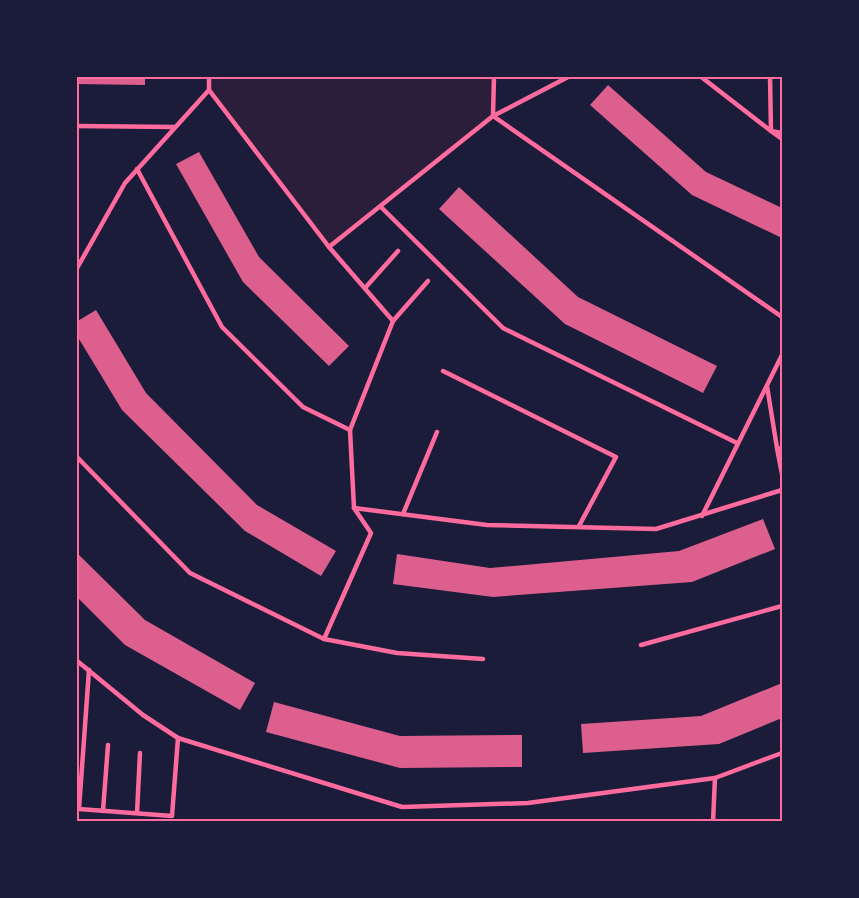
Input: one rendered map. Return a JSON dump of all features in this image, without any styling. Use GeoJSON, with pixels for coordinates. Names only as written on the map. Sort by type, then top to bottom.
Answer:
{"type":"FeatureCollection","features":[{"type":"Feature","properties":{"kind":"lane"},"geometry":{"type":"LineString","coordinates":[[209,76],[209,90],[329,247],[393,321]]}},
{"type":"Feature","properties":{"kind":"lane"},"geometry":{"type":"LineString","coordinates":[[492,116],[494,76]]}},
{"type":"Feature","properties":{"kind":"lane"},"geometry":{"type":"LineString","coordinates":[[329,247],[492,116],[570,76]]}},
{"type":"Feature","properties":{"kind":"lane"},"geometry":{"type":"LineString","coordinates":[[700,76],[783,139]]}},
{"type":"Feature","properties":{"kind":"lane"},"geometry":{"type":"LineString","coordinates":[[770,76],[771,131]]}},
{"type":"Feature","properties":{"kind":"lane"},"geometry":{"type":"LineString","coordinates":[[76,270],[124,183],[209,90]]}},
{"type":"Feature","properties":{"kind":"lane"},"geometry":{"type":"LineString","coordinates":[[492,116],[783,317]]}},
{"type":"Feature","properties":{"kind":"lane"},"geometry":{"type":"LineString","coordinates":[[76,126],[175,127]]}},
{"type":"Feature","properties":{"kind":"lane"},"geometry":{"type":"LineString","coordinates":[[771,131],[783,132]]}},
{"type":"Feature","properties":{"kind":"lane"},"geometry":{"type":"LineString","coordinates":[[137,169],[222,327],[303,407],[350,430]]}},
{"type":"Feature","properties":{"kind":"lane"},"geometry":{"type":"LineString","coordinates":[[381,207],[503,328],[737,443]]}},
{"type":"Feature","properties":{"kind":"lane"},"geometry":{"type":"LineString","coordinates":[[365,288],[398,251]]}},
{"type":"Feature","properties":{"kind":"lane"},"geometry":{"type":"LineString","coordinates":[[324,639],[372,533],[354,508],[350,430],[393,321],[428,281]]}},
{"type":"Feature","properties":{"kind":"lane"},"geometry":{"type":"LineString","coordinates":[[702,516],[783,355]]}},
{"type":"Feature","properties":{"kind":"lane"},"geometry":{"type":"LineString","coordinates":[[443,371],[616,457],[579,526]]}},
{"type":"Feature","properties":{"kind":"lane"},"geometry":{"type":"LineString","coordinates":[[766,386],[780,448],[783,474]]}},
{"type":"Feature","properties":{"kind":"lane"},"geometry":{"type":"LineString","coordinates":[[403,514],[437,432]]}},
{"type":"Feature","properties":{"kind":"lane"},"geometry":{"type":"LineString","coordinates":[[76,456],[190,573],[324,639],[397,653],[483,659]]}},
{"type":"Feature","properties":{"kind":"lane"},"geometry":{"type":"LineString","coordinates":[[354,508],[487,525],[656,529],[783,490]]}},
{"type":"Feature","properties":{"kind":"lane"},"geometry":{"type":"LineString","coordinates":[[641,645],[783,606]]}},
{"type":"Feature","properties":{"kind":"lane"},"geometry":{"type":"LineString","coordinates":[[76,660],[143,715],[178,738],[402,807],[528,802],[715,778],[783,753]]}},
{"type":"Feature","properties":{"kind":"lane"},"geometry":{"type":"LineString","coordinates":[[89,670],[79,809],[172,816],[178,738]]}},
{"type":"Feature","properties":{"kind":"lane"},"geometry":{"type":"LineString","coordinates":[[103,811],[108,745]]}},
{"type":"Feature","properties":{"kind":"lane"},"geometry":{"type":"LineString","coordinates":[[137,813],[140,753]]}},
{"type":"Feature","properties":{"kind":"lane"},"geometry":{"type":"LineString","coordinates":[[713,822],[715,778]]}},
{"type":"Feature","properties":{"kind":"shaded area"},"geometry":{"type":"Polygon","coordinates":[[[209,77],[494,77],[493,116],[329,247],[209,90],[209,77]]]}},
{"type":"Feature","properties":{"kind":"building"},"geometry":{"type":"Polygon","coordinates":[[[76,76],[145,76],[145,85],[76,84],[76,76]]]}},
{"type":"Feature","properties":{"kind":"building"},"geometry":{"type":"Polygon","coordinates":[[[608,85],[706,172],[782,208],[782,238],[692,195],[590,105],[608,85]]]}},
{"type":"Feature","properties":{"kind":"building"},"geometry":{"type":"Polygon","coordinates":[[[199,152],[259,257],[349,346],[329,366],[243,282],[176,164],[199,152]]]}},
{"type":"Feature","properties":{"kind":"building"},"geometry":{"type":"Polygon","coordinates":[[[459,187],[578,297],[717,366],[703,393],[565,324],[439,209],[459,187]]]}},
{"type":"Feature","properties":{"kind":"building"},"geometry":{"type":"Polygon","coordinates":[[[96,310],[146,393],[257,505],[336,551],[321,576],[245,531],[122,410],[76,334],[76,322],[96,310]]]}},
{"type":"Feature","properties":{"kind":"building"},"geometry":{"type":"Polygon","coordinates":[[[763,519],[775,549],[692,582],[493,597],[393,584],[397,554],[490,568],[679,551],[763,519]]]}},
{"type":"Feature","properties":{"kind":"building"},"geometry":{"type":"Polygon","coordinates":[[[76,552],[145,620],[255,683],[240,710],[125,645],[76,596],[76,552]]]}},
{"type":"Feature","properties":{"kind":"building"},"geometry":{"type":"Polygon","coordinates":[[[782,683],[782,718],[719,744],[583,753],[581,724],[701,716],[782,683]]]}},
{"type":"Feature","properties":{"kind":"building"},"geometry":{"type":"Polygon","coordinates":[[[274,702],[400,736],[522,735],[522,767],[400,768],[266,732],[274,702]]]}}]}
